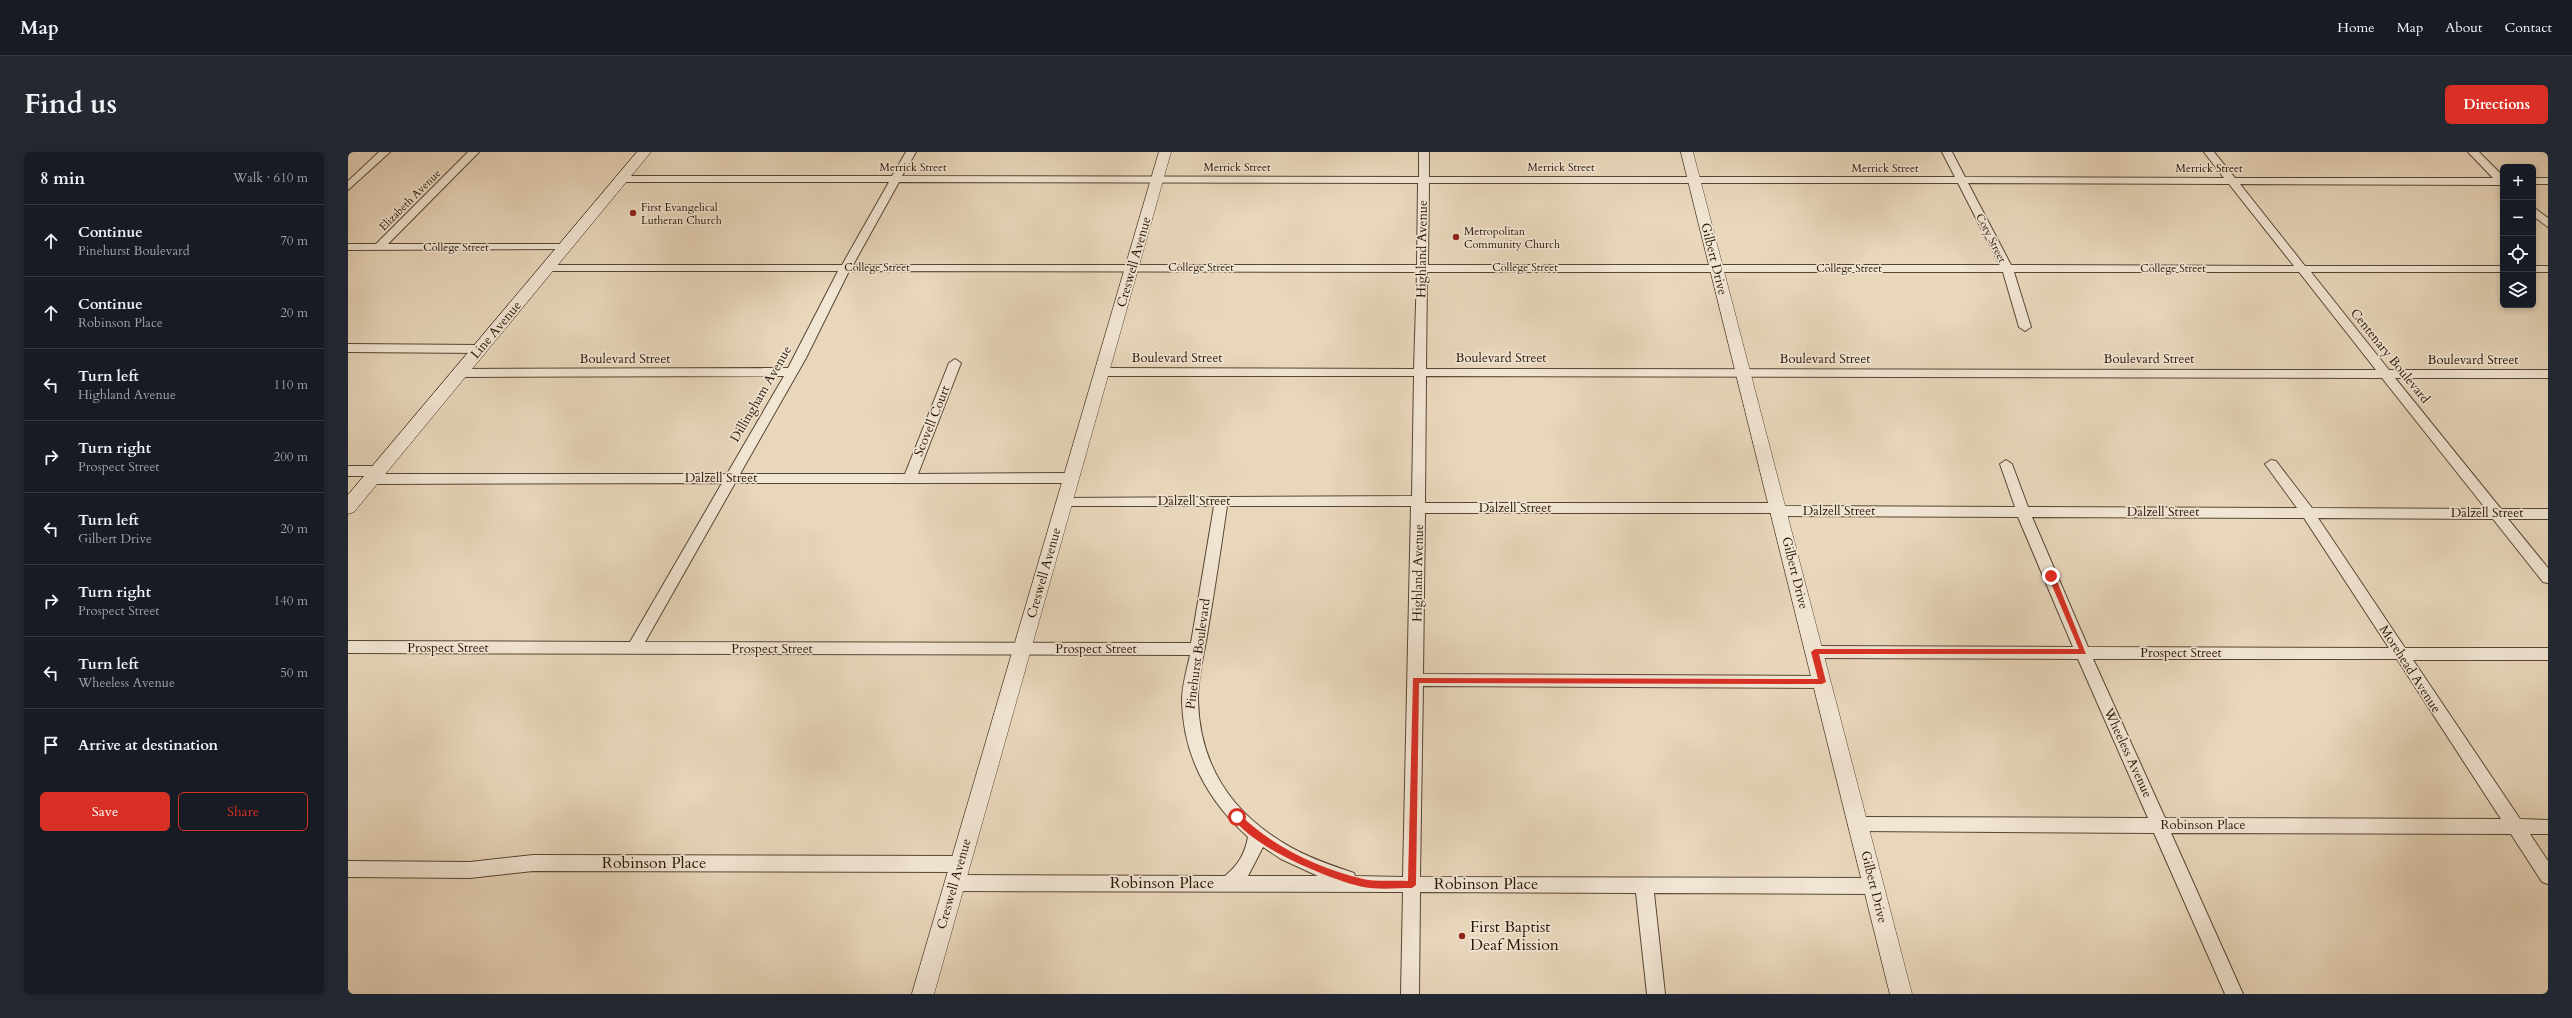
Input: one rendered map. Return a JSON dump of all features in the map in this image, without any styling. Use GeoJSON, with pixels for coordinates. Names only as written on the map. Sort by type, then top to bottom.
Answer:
{"type":"FeatureCollection","features":[{"type":"Feature","properties":{"kind":"main road","name":"Line Avenue"},"geometry":{"type":"LineString","coordinates":[[348,508],[644,152]]}},
{"type":"Feature","properties":{"kind":"street"},"geometry":{"type":"LineString","coordinates":[[348,187],[386,152]]}},
{"type":"Feature","properties":{"kind":"street","name":"Elizabeth Avenue"},"geometry":{"type":"LineString","coordinates":[[379,247],[474,152]]}},
{"type":"Feature","properties":{"kind":"street","name":"Dillingham Avenue"},"geometry":{"type":"LineString","coordinates":[[633,649],[791,372],[846,267],[911,152]]}},
{"type":"Feature","properties":{"kind":"street","name":"Creswell Avenue"},"geometry":{"type":"LineString","coordinates":[[923,994],[1165,152]]}},
{"type":"Feature","properties":{"kind":"street","name":"Highland Avenue"},"geometry":{"type":"LineString","coordinates":[[1410,994],[1424,152]]}},
{"type":"Feature","properties":{"kind":"street","name":"Gilbert Drive"},"geometry":{"type":"LineString","coordinates":[[1687,152],[1901,994]]}},
{"type":"Feature","properties":{"kind":"street","name":"Coty Street"},"geometry":{"type":"LineString","coordinates":[[1947,152],[2007,268],[2025,327]]}},
{"type":"Feature","properties":{"kind":"street","name":"Centenary Boulevard"},"geometry":{"type":"LineString","coordinates":[[2209,152],[2548,578]]}},
{"type":"Feature","properties":{"kind":"street"},"geometry":{"type":"LineString","coordinates":[[2472,152],[2500,178]]}},
{"type":"Feature","properties":{"kind":"street"},"geometry":{"type":"LineString","coordinates":[[348,171],[366,171]]}},
{"type":"Feature","properties":{"kind":"street","name":"Merrick Street"},"geometry":{"type":"LineString","coordinates":[[621,179],[2500,181]]}},
{"type":"Feature","properties":{"kind":"street"},"geometry":{"type":"LineString","coordinates":[[2536,181],[2548,181]]}},
{"type":"Feature","properties":{"kind":"street"},"geometry":{"type":"LineString","coordinates":[[2536,213],[2548,224]]}},
{"type":"Feature","properties":{"kind":"street","name":"College Street"},"geometry":{"type":"LineString","coordinates":[[348,247],[564,247]]}},
{"type":"Feature","properties":{"kind":"street","name":"College Street"},"geometry":{"type":"LineString","coordinates":[[547,268],[1717,267],[2500,269]]}},
{"type":"Feature","properties":{"kind":"street"},"geometry":{"type":"LineString","coordinates":[[2536,269],[2548,269]]}},
{"type":"Feature","properties":{"kind":"street"},"geometry":{"type":"LineString","coordinates":[[348,348],[480,349]]}},
{"type":"Feature","properties":{"kind":"street","name":"Scovell Court"},"geometry":{"type":"LineString","coordinates":[[909,479],[955,363]]}},
{"type":"Feature","properties":{"kind":"street","name":"Boulevard Street"},"geometry":{"type":"LineString","coordinates":[[460,373],[791,372]]}},
{"type":"Feature","properties":{"kind":"street","name":"Boulevard Street"},"geometry":{"type":"LineString","coordinates":[[1102,372],[2548,374]]}},
{"type":"Feature","properties":{"kind":"street","name":"Wheeless Avenue"},"geometry":{"type":"LineString","coordinates":[[2006,464],[2023,512],[2083,652],[2161,825],[2234,994]]}},
{"type":"Feature","properties":{"kind":"street","name":"Morehead Avenue"},"geometry":{"type":"LineString","coordinates":[[2271,464],[2308,513],[2548,876]]}},
{"type":"Feature","properties":{"kind":"street","name":"Dalzell Street"},"geometry":{"type":"LineString","coordinates":[[348,471],[375,475],[909,479],[1071,478]]}},
{"type":"Feature","properties":{"kind":"street","name":"Dalzell Street"},"geometry":{"type":"LineString","coordinates":[[1064,501],[1221,501],[1779,510],[2548,514]]}},
{"type":"Feature","properties":{"kind":"street","name":"Pinehurst Boulevard"},"geometry":{"type":"LineString","coordinates":[[1221,501],[1197,649],[1190,715],[1198,760],[1221,798],[1257,835],[1304,864],[1364,883]]}},
{"type":"Feature","properties":{"kind":"street","name":"Prospect Street"},"geometry":{"type":"LineString","coordinates":[[348,647],[633,649],[1197,649]]}},
{"type":"Feature","properties":{"kind":"street","name":"Prospect Street"},"geometry":{"type":"LineString","coordinates":[[1815,652],[2548,654]]}},
{"type":"Feature","properties":{"kind":"street"},"geometry":{"type":"LineString","coordinates":[[1416,680],[1822,682]]}},
{"type":"Feature","properties":{"kind":"street","name":"Robinson Place"},"geometry":{"type":"LineString","coordinates":[[1858,824],[2548,827]]}},
{"type":"Feature","properties":{"kind":"street"},"geometry":{"type":"LineString","coordinates":[[1229,883],[1244,871],[1255,852],[1257,835]]}},
{"type":"Feature","properties":{"kind":"street","name":"Robinson Place"},"geometry":{"type":"LineString","coordinates":[[348,869],[470,870],[533,863],[960,864]]}},
{"type":"Feature","properties":{"kind":"street","name":"Robinson Place"},"geometry":{"type":"LineString","coordinates":[[955,883],[1364,883],[1412,885],[1874,886]]}},
{"type":"Feature","properties":{"kind":"street"},"geometry":{"type":"LineString","coordinates":[[1644,885],[1656,994]]}},
{"type":"Feature","properties":{"kind":"place","name":"First Evangelical Lutheran Church"},"geometry":{"type":"Point","coordinates":[633,213]}},
{"type":"Feature","properties":{"kind":"place","name":"Metropolitan Community Church"},"geometry":{"type":"Point","coordinates":[1456,237]}},
{"type":"Feature","properties":{"kind":"place","name":"First Baptist Deaf Mission"},"geometry":{"type":"Point","coordinates":[1462,936]}},
{"type":"Feature","properties":{"kind":"route"},"geometry":{"type":"LineString","coordinates":[[1237,817],[1257,835],[1304,864],[1331,874],[1364,883],[1412,885],[1416,680],[1457,679],[1822,682],[1815,652],[2083,652],[2051,576]]}}]}
